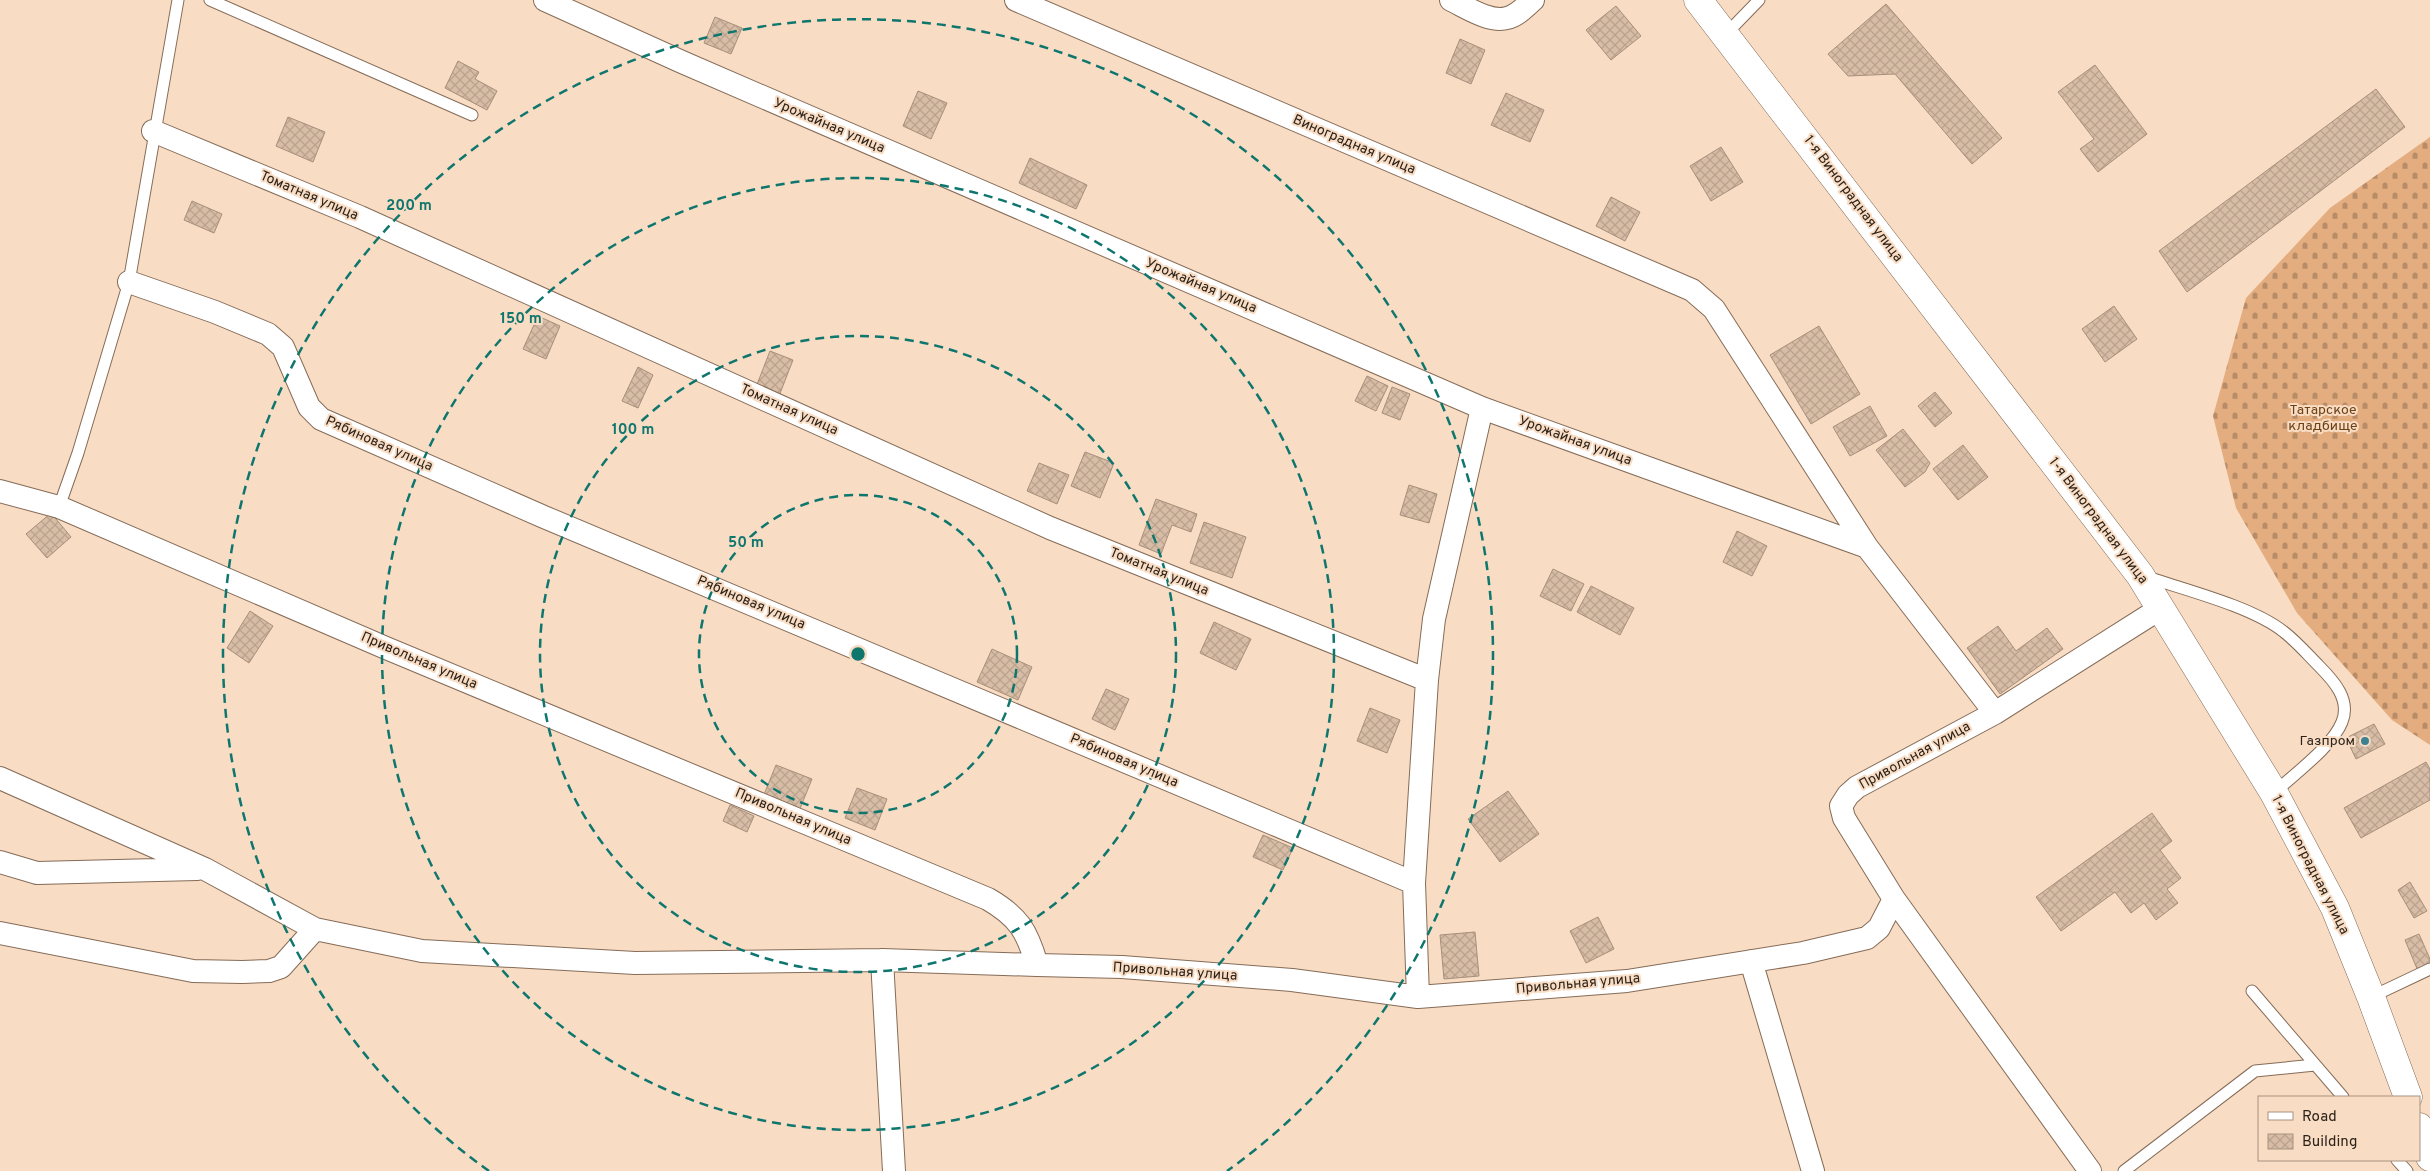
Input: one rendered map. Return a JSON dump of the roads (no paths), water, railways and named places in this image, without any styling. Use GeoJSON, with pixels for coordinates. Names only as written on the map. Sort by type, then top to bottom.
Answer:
{"type":"FeatureCollection","features":[{"type":"Feature","properties":{"kind":"main road","name":"1-я Виноградная улица"},"geometry":{"type":"LineString","coordinates":[[1698,0],[2140,575],[2274,793],[2335,908],[2371,997],[2408,1096]]}},
{"type":"Feature","properties":{"kind":"main road"},"geometry":{"type":"LineString","coordinates":[[2420,1130],[2430,1157]]}},
{"type":"Feature","properties":{"kind":"street","name":"Урожайная улица"},"geometry":{"type":"LineString","coordinates":[[545,0],[682,62],[1482,408],[1867,547]]}},
{"type":"Feature","properties":{"kind":"street","name":"Виноградная улица"},"geometry":{"type":"LineString","coordinates":[[1016,0],[1692,290],[1714,309],[1867,547],[1996,713]]}},
{"type":"Feature","properties":{"kind":"street"},"geometry":{"type":"LineString","coordinates":[[1450,0],[1485,15],[1506,19],[1533,0]]}},
{"type":"Feature","properties":{"kind":"street","name":"Томатная улица"},"geometry":{"type":"LineString","coordinates":[[153,131],[360,217],[1050,528],[1427,680]]}},
{"type":"Feature","properties":{"kind":"street","name":"Рябиновая улица"},"geometry":{"type":"LineString","coordinates":[[129,282],[215,312],[268,334],[283,346],[309,407],[321,419],[544,517],[1414,883]]}},
{"type":"Feature","properties":{"kind":"street"},"geometry":{"type":"LineString","coordinates":[[1418,997],[1414,883],[1421,750],[1427,680],[1434,619],[1482,408]]}},
{"type":"Feature","properties":{"kind":"street","name":"Привольная улица"},"geometry":{"type":"LineString","coordinates":[[0,491],[59,507],[386,648],[988,899],[1007,910],[1021,924],[1030,941],[1038,965],[1122,967],[1292,980],[1418,997],[1627,981],[1803,953],[1867,938],[1878,928],[1894,899],[1850,832],[1841,806],[1848,795],[1857,787],[1996,713],[2161,608]]}},
{"type":"Feature","properties":{"kind":"street"},"geometry":{"type":"LineString","coordinates":[[0,778],[205,869],[315,929],[422,951],[625,963],[882,960],[1038,965]]}},
{"type":"Feature","properties":{"kind":"street"},"geometry":{"type":"LineString","coordinates":[[0,862],[37,873],[205,869]]}},
{"type":"Feature","properties":{"kind":"street"},"geometry":{"type":"LineString","coordinates":[[1894,899],[2090,1171]]}},
{"type":"Feature","properties":{"kind":"street"},"geometry":{"type":"LineString","coordinates":[[0,933],[193,971],[242,972],[270,970],[281,967],[315,929]]}},
{"type":"Feature","properties":{"kind":"street"},"geometry":{"type":"LineString","coordinates":[[882,960],[894,1171]]}},
{"type":"Feature","properties":{"kind":"street"},"geometry":{"type":"LineString","coordinates":[[1751,961],[1813,1171]]}},
{"type":"Feature","properties":{"kind":"lane"},"geometry":{"type":"LineString","coordinates":[[59,507],[78,453],[129,282],[153,131],[178,0]]}},
{"type":"Feature","properties":{"kind":"lane"},"geometry":{"type":"LineString","coordinates":[[210,0],[472,115]]}},
{"type":"Feature","properties":{"kind":"lane"},"geometry":{"type":"LineString","coordinates":[[1726,34],[1759,0]]}},
{"type":"Feature","properties":{"kind":"lane"},"geometry":{"type":"LineString","coordinates":[[2140,575],[2248,611],[2269,621],[2284,632],[2331,678],[2345,701],[2343,721],[2335,734],[2315,756],[2274,793]]}},
{"type":"Feature","properties":{"kind":"lane"},"geometry":{"type":"LineString","coordinates":[[2371,997],[2430,970]]}},
{"type":"Feature","properties":{"kind":"lane"},"geometry":{"type":"LineString","coordinates":[[2252,991],[2343,1096]]}},
{"type":"Feature","properties":{"kind":"lane"},"geometry":{"type":"LineString","coordinates":[[2124,1171],[2255,1070],[2315,1065]]}},
{"type":"Feature","properties":{"kind":"lane"},"geometry":{"type":"LineString","coordinates":[[2399,1161],[2407,1171]]}},
{"type":"Feature","properties":{"kind":"place","name":"Газпром"},"geometry":{"type":"Point","coordinates":[2365,741]}},
{"type":"Feature","properties":{"kind":"park label","name":"Татарское кладбище"},"geometry":{"type":"Point","coordinates":[2323,418]}}]}
